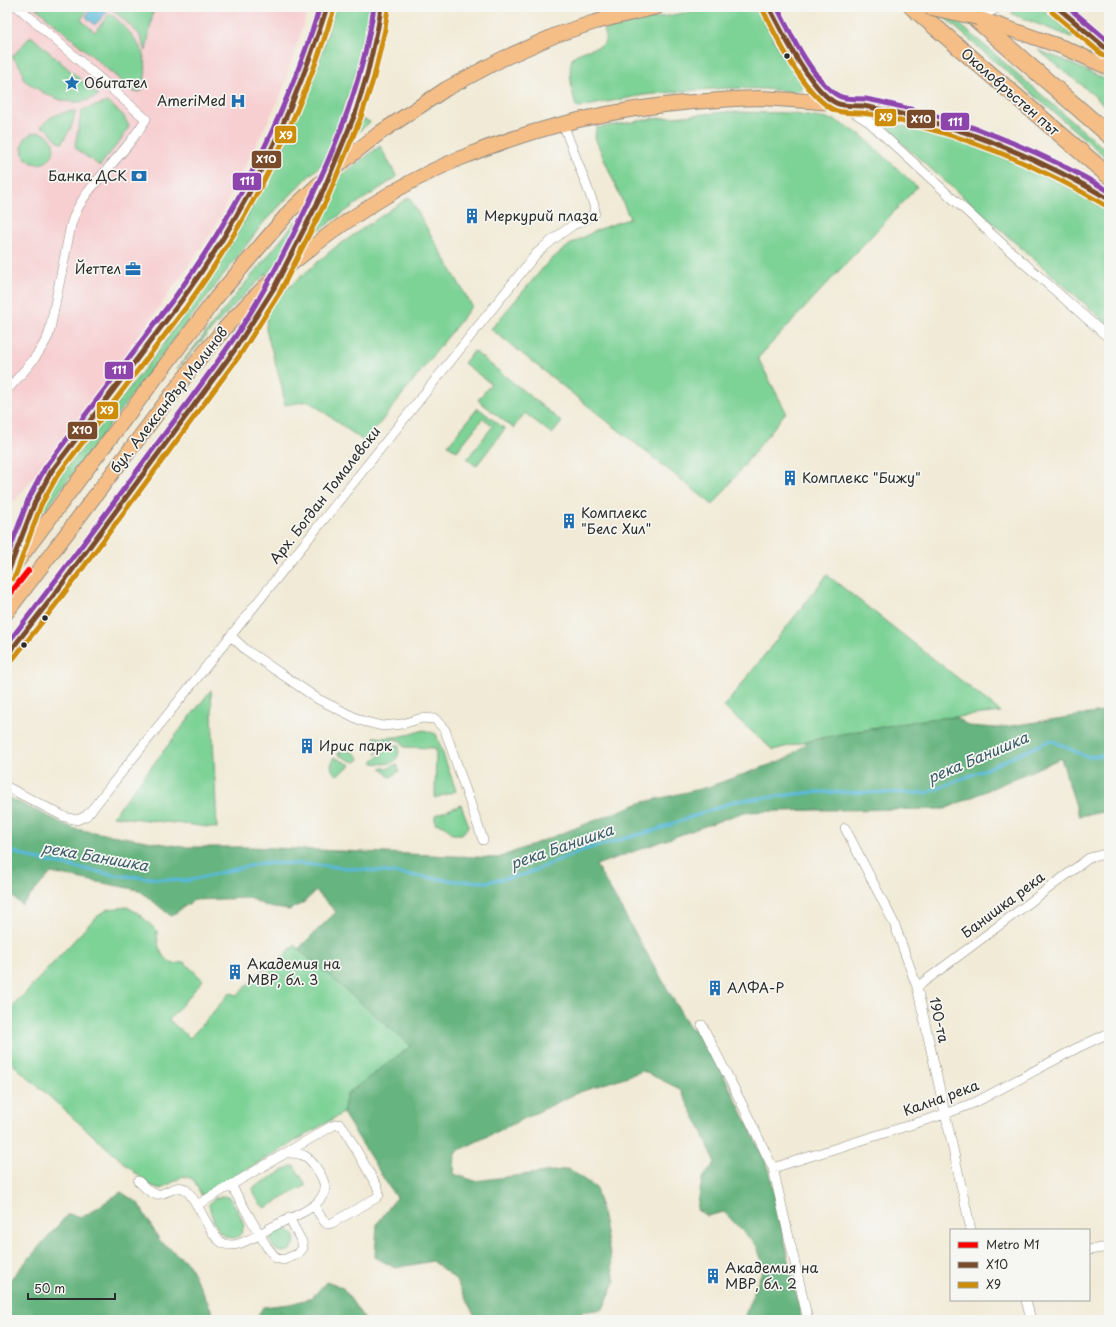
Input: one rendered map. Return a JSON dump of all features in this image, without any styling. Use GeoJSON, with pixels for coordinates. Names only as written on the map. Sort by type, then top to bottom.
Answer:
{"type":"FeatureCollection","features":[{"type":"Feature","properties":{"kind":"highway","name":"Околовръстен път"},"geometry":{"type":"LineString","coordinates":[[912,7],[1109,176]]}},
{"type":"Feature","properties":{"kind":"highway"},"geometry":{"type":"LineString","coordinates":[[962,7],[1109,135]]}},
{"type":"Feature","properties":{"kind":"main road","name":"бул. Александър Малинов"},"geometry":{"type":"LineString","coordinates":[[8,573],[216,298],[290,211],[340,164],[381,132],[446,89],[502,58],[556,35],[595,22],[658,7]]}},
{"type":"Feature","properties":{"kind":"main road"},"geometry":{"type":"LineString","coordinates":[[927,7],[978,18],[1065,48],[1109,68]]}},
{"type":"Feature","properties":{"kind":"main road","name":"бул. Александър Малинов"},"geometry":{"type":"LineString","coordinates":[[7,612],[197,361],[239,312],[268,284],[316,244],[361,212],[403,187],[456,160],[525,134],[581,119],[637,108],[695,101],[759,98],[865,106],[902,114],[952,128],[1004,146],[1057,170],[1109,199]]}},
{"type":"Feature","properties":{"kind":"street"},"geometry":{"type":"LineString","coordinates":[[7,390],[37,354],[49,334],[71,225],[74,214],[80,202],[126,148],[146,119],[18,7]]}},
{"type":"Feature","properties":{"kind":"street","name":"бул. Александър Малинов"},"geometry":{"type":"LineString","coordinates":[[8,573],[35,502],[51,472],[194,283],[231,225],[272,148],[300,87],[319,35],[327,7]]}},
{"type":"Feature","properties":{"kind":"street"},"geometry":{"type":"LineString","coordinates":[[355,114],[367,75],[381,7]]}},
{"type":"Feature","properties":{"kind":"street"},"geometry":{"type":"LineString","coordinates":[[769,7],[783,34],[813,82],[824,94],[869,122],[1009,250],[1109,338]]}},
{"type":"Feature","properties":{"kind":"street"},"geometry":{"type":"LineString","coordinates":[[978,18],[999,7]]}},
{"type":"Feature","properties":{"kind":"street"},"geometry":{"type":"LineString","coordinates":[[1057,7],[1109,51]]}},
{"type":"Feature","properties":{"kind":"street","name":"Арх. Богдан Томалевски"},"geometry":{"type":"LineString","coordinates":[[7,787],[65,818],[77,820],[86,816],[536,254],[555,236],[591,217],[595,213],[594,205],[563,124]]}},
{"type":"Feature","properties":{"kind":"street","name":"бул. Александър Малинов"},"geometry":{"type":"LineString","coordinates":[[7,655],[56,592],[234,351]]}},
{"type":"Feature","properties":{"kind":"street"},"geometry":{"type":"LineString","coordinates":[[231,636],[246,650],[318,698],[362,721],[382,726],[402,724],[422,718],[435,719],[444,730],[484,840]]}},
{"type":"Feature","properties":{"kind":"street","name":"190-та"},"geometry":{"type":"LineString","coordinates":[[845,828],[894,923],[917,987],[971,1229]]}},
{"type":"Feature","properties":{"kind":"street","name":"Банишка река"},"geometry":{"type":"LineString","coordinates":[[917,987],[1089,858],[1109,853]]}},
{"type":"Feature","properties":{"kind":"street"},"geometry":{"type":"LineString","coordinates":[[702,1025],[773,1168],[808,1320]]}},
{"type":"Feature","properties":{"kind":"street","name":"Кална река"},"geometry":{"type":"LineString","coordinates":[[773,1168],[945,1114],[976,1102],[1076,1048],[1109,1033]]}},
{"type":"Feature","properties":{"kind":"street"},"geometry":{"type":"LineString","coordinates":[[197,1205],[332,1126],[339,1124],[343,1127],[378,1188],[379,1194],[376,1198],[332,1223],[327,1224],[314,1206]]}},
{"type":"Feature","properties":{"kind":"street"},"geometry":{"type":"LineString","coordinates":[[138,1181],[147,1190],[155,1194],[161,1194],[178,1188],[185,1189],[191,1195],[217,1239],[225,1244],[236,1245],[248,1241],[314,1206],[320,1199],[325,1189],[322,1177],[310,1159],[298,1153],[287,1152]]}},
{"type":"Feature","properties":{"kind":"street"},"geometry":{"type":"LineString","coordinates":[[231,1185],[267,1247],[276,1258],[283,1260],[298,1254],[303,1248],[302,1242],[289,1218]]}},
{"type":"Feature","properties":{"kind":"street"},"geometry":{"type":"LineString","coordinates":[[1090,1250],[1109,1247]]}},
{"type":"Feature","properties":{"kind":"street"},"geometry":{"type":"LineString","coordinates":[[1026,1301],[1031,1320]]}},
{"type":"Feature","properties":{"kind":"shaded area"},"geometry":{"type":"Polygon","coordinates":[[[7,7],[309,7],[281,95],[211,234],[75,427],[7,510],[7,7]]]}},
{"type":"Feature","properties":{"kind":"green space"},"geometry":{"type":"Polygon","coordinates":[[[35,7],[82,7],[86,12],[81,20],[95,32],[110,13],[136,40],[143,54],[146,68],[143,90],[134,92],[35,7]]]}},
{"type":"Feature","properties":{"kind":"green space"},"geometry":{"type":"Polygon","coordinates":[[[110,7],[154,7],[146,51],[139,34],[110,7]]]}},
{"type":"Feature","properties":{"kind":"green space"},"geometry":{"type":"Polygon","coordinates":[[[336,7],[371,7],[354,82],[342,112],[370,122],[311,174],[264,222],[44,512],[40,511],[43,502],[53,485],[160,349],[197,296],[243,223],[279,158],[317,66],[336,7]]]}},
{"type":"Feature","properties":{"kind":"green space"},"geometry":{"type":"Polygon","coordinates":[[[720,7],[756,7],[780,52],[802,84],[802,90],[796,92],[765,89],[727,88],[686,91],[644,95],[577,107],[575,104],[570,72],[572,60],[576,55],[601,46],[606,39],[604,30],[662,17],[720,7]]]}},
{"type":"Feature","properties":{"kind":"green space"},"geometry":{"type":"Polygon","coordinates":[[[932,7],[940,7],[1109,153],[1109,160],[932,7]]]}},
{"type":"Feature","properties":{"kind":"green space"},"geometry":{"type":"Polygon","coordinates":[[[1021,7],[1040,7],[1074,37],[1012,14],[1013,11],[1021,7]]]}},
{"type":"Feature","properties":{"kind":"green space"},"geometry":{"type":"Polygon","coordinates":[[[31,36],[98,95],[82,102],[66,101],[50,96],[25,81],[22,70],[12,57],[31,36]]]}},
{"type":"Feature","properties":{"kind":"green space"},"geometry":{"type":"Polygon","coordinates":[[[1038,50],[1109,81],[1109,110],[1089,91],[1038,50]]]}},
{"type":"Feature","properties":{"kind":"green space"},"geometry":{"type":"Polygon","coordinates":[[[108,102],[123,115],[129,126],[120,141],[100,166],[77,150],[75,145],[82,110],[108,102]]]}},
{"type":"Feature","properties":{"kind":"green space"},"geometry":{"type":"Polygon","coordinates":[[[76,111],[71,128],[61,144],[47,129],[41,127],[44,123],[56,115],[76,111]]]}},
{"type":"Feature","properties":{"kind":"green space"},"geometry":{"type":"Polygon","coordinates":[[[726,112],[787,113],[835,120],[861,135],[917,187],[758,358],[786,412],[713,505],[491,329],[549,261],[571,244],[595,231],[630,219],[595,138],[596,128],[651,119],[726,112]]]}},
{"type":"Feature","properties":{"kind":"green space"},"geometry":{"type":"Polygon","coordinates":[[[887,122],[968,144],[1023,165],[1078,192],[1109,213],[1109,325],[907,148],[888,127],[887,122]]]}},
{"type":"Feature","properties":{"kind":"green space"},"geometry":{"type":"Polygon","coordinates":[[[35,132],[41,132],[51,139],[54,148],[53,154],[47,161],[41,164],[35,164],[25,157],[22,151],[22,145],[29,135],[35,132]]]}},
{"type":"Feature","properties":{"kind":"green space"},"geometry":{"type":"Polygon","coordinates":[[[380,146],[397,177],[355,204],[276,265],[232,307],[177,369],[295,223],[343,174],[380,146]]]}},
{"type":"Feature","properties":{"kind":"green space"},"geometry":{"type":"Polygon","coordinates":[[[409,197],[472,306],[365,442],[309,401],[285,405],[282,387],[266,330],[267,306],[333,249],[409,197]]]}},
{"type":"Feature","properties":{"kind":"green space"},"geometry":{"type":"Polygon","coordinates":[[[474,351],[562,422],[552,434],[525,413],[513,428],[478,400],[491,384],[464,363],[474,351]]]}},
{"type":"Feature","properties":{"kind":"green space"},"geometry":{"type":"Polygon","coordinates":[[[478,408],[505,429],[476,466],[467,459],[493,426],[483,418],[457,451],[448,445],[478,408]]]}},
{"type":"Feature","properties":{"kind":"green space"},"geometry":{"type":"Polygon","coordinates":[[[827,575],[1001,712],[886,726],[773,750],[724,707],[827,575]]]}},
{"type":"Feature","properties":{"kind":"green space"},"geometry":{"type":"Polygon","coordinates":[[[211,690],[217,828],[113,816],[211,690]]]}},
{"type":"Feature","properties":{"kind":"green space"},"geometry":{"type":"Polygon","coordinates":[[[1109,711],[1109,811],[1079,816],[1061,758],[945,809],[744,812],[596,865],[691,1030],[699,1027],[769,1169],[802,1320],[743,1320],[764,1266],[756,1245],[724,1212],[707,1216],[697,1210],[702,1179],[715,1163],[703,1133],[680,1089],[643,1071],[577,1093],[455,1152],[454,1174],[475,1181],[569,1169],[596,1188],[615,1282],[603,1309],[581,1312],[583,1320],[477,1320],[455,1279],[433,1261],[395,1268],[375,1257],[377,1224],[396,1198],[343,1113],[347,1094],[411,1046],[298,949],[336,912],[316,891],[303,903],[289,910],[268,907],[250,898],[194,900],[171,916],[139,890],[51,873],[22,905],[7,892],[7,797],[75,829],[183,847],[250,847],[498,858],[640,803],[708,787],[786,759],[809,741],[928,719],[955,717],[969,726],[997,728],[1109,711]]]}},
{"type":"Feature","properties":{"kind":"green space"},"geometry":{"type":"Polygon","coordinates":[[[424,730],[436,734],[456,791],[435,798],[436,748],[404,747],[402,742],[395,739],[376,754],[378,745],[374,737],[387,738],[424,730]]]}},
{"type":"Feature","properties":{"kind":"green space"},"geometry":{"type":"Polygon","coordinates":[[[393,745],[399,745],[398,757],[395,760],[384,764],[373,763],[373,760],[393,745]]]}},
{"type":"Feature","properties":{"kind":"green space"},"geometry":{"type":"Polygon","coordinates":[[[344,751],[356,754],[359,758],[357,762],[351,761],[339,755],[338,753],[344,751]]]}},
{"type":"Feature","properties":{"kind":"green space"},"geometry":{"type":"Polygon","coordinates":[[[334,757],[351,765],[337,775],[331,767],[334,757]]]}},
{"type":"Feature","properties":{"kind":"green space"},"geometry":{"type":"Polygon","coordinates":[[[397,764],[399,771],[391,777],[388,776],[381,768],[389,768],[397,764]]]}},
{"type":"Feature","properties":{"kind":"green space"},"geometry":{"type":"Polygon","coordinates":[[[461,805],[469,826],[462,834],[452,834],[447,828],[435,823],[435,815],[461,805]]]}},
{"type":"Feature","properties":{"kind":"green space"},"geometry":{"type":"Polygon","coordinates":[[[127,907],[138,913],[157,931],[160,950],[165,957],[173,964],[184,962],[203,980],[169,1020],[190,1038],[230,993],[238,995],[261,971],[269,972],[294,945],[411,1046],[347,1094],[343,1113],[202,1196],[193,1179],[183,1176],[161,1189],[149,1185],[7,1059],[7,1020],[15,1004],[95,918],[108,909],[127,907]]]}},
{"type":"Feature","properties":{"kind":"green space"},"geometry":{"type":"Polygon","coordinates":[[[291,1166],[294,1166],[305,1183],[305,1186],[265,1208],[254,1194],[253,1188],[291,1166]]]}},
{"type":"Feature","properties":{"kind":"green space"},"geometry":{"type":"Polygon","coordinates":[[[121,1192],[138,1203],[160,1241],[188,1263],[215,1320],[14,1320],[7,1312],[8,1282],[68,1214],[83,1217],[121,1192]]]}},
{"type":"Feature","properties":{"kind":"green space"},"geometry":{"type":"Polygon","coordinates":[[[222,1196],[229,1197],[238,1211],[244,1225],[241,1234],[238,1237],[233,1238],[223,1235],[216,1226],[211,1215],[209,1204],[215,1198],[222,1196]]]}},
{"type":"Feature","properties":{"kind":"green space"},"geometry":{"type":"Polygon","coordinates":[[[283,1228],[292,1231],[295,1240],[292,1249],[283,1252],[274,1249],[271,1240],[274,1231],[283,1228]]]}},
{"type":"Feature","properties":{"kind":"green space"},"geometry":{"type":"Polygon","coordinates":[[[326,1282],[343,1288],[365,1320],[255,1320],[263,1307],[290,1304],[312,1298],[326,1282]]]}},
{"type":"Feature","properties":{"kind":"water"},"geometry":{"type":"Polygon","coordinates":[[[85,7],[101,7],[107,12],[95,25],[86,17],[89,11],[85,7]]]}},
{"type":"Feature","properties":{"kind":"waterway","name":"река Банишка"},"geometry":{"type":"LineString","coordinates":[[7,850],[35,859],[114,875],[185,881],[262,863],[305,864],[378,871],[456,881],[487,882],[526,874],[586,849],[656,830],[735,801],[814,792],[927,793],[1051,740],[1087,757],[1109,755]]}},
{"type":"Feature","properties":{"kind":"tunnel"},"geometry":{"type":"LineString","coordinates":[[287,265],[321,196],[355,114]]}},
{"type":"Feature","properties":{"kind":"tunnel"},"geometry":{"type":"LineString","coordinates":[[234,351],[280,278]]}},
{"type":"Feature","properties":{"kind":"metro line","name":"M1"},"geometry":{"type":"LineString","coordinates":[[7,598],[28,571]]}},
{"type":"Feature","properties":{"kind":"transit line","name":"111"},"geometry":{"type":"LineString","coordinates":[[7,557],[28,500],[45,468],[175,297],[198,264],[240,194],[259,158],[292,84],[320,7]]}},
{"type":"Feature","properties":{"kind":"transit line","name":"Х10"},"geometry":{"type":"LineString","coordinates":[[7,575],[35,502],[51,472],[181,301],[205,267],[247,197],[283,123],[314,46],[327,7]]}},
{"type":"Feature","properties":{"kind":"transit line","name":"111"},"geometry":{"type":"LineString","coordinates":[[7,644],[208,375],[237,334],[263,292],[307,208],[343,124],[353,95],[369,37],[374,7]]}},
{"type":"Feature","properties":{"kind":"transit line","name":"Х10"},"geometry":{"type":"LineString","coordinates":[[7,655],[51,599],[234,351],[274,288],[321,196],[355,114],[367,75],[381,7]]}},
{"type":"Feature","properties":{"kind":"transit line","name":"Х10"},"geometry":{"type":"LineString","coordinates":[[769,7],[789,45],[807,74],[826,96],[836,103],[890,111],[967,133],[1040,162],[1109,199]]}},
{"type":"Feature","properties":{"kind":"transit line","name":"111"},"geometry":{"type":"LineString","coordinates":[[777,7],[812,69],[830,90],[839,96],[885,103],[919,111],[969,126],[1041,155],[1109,191]]}},
{"type":"Feature","properties":{"kind":"transit line","name":"Х10"},"geometry":{"type":"LineString","coordinates":[[1057,7],[1109,51]]}},
{"type":"Feature","properties":{"kind":"transit line","name":"111"},"geometry":{"type":"LineString","coordinates":[[1068,7],[1109,42]]}},
{"type":"Feature","properties":{"kind":"transit line","name":"Х9"},"geometry":{"type":"LineString","coordinates":[[13,659],[57,603],[240,355],[280,292],[327,199],[361,117],[374,77],[385,29],[388,8]]}},
{"type":"Feature","properties":{"kind":"transit line","name":"Х9"},"geometry":{"type":"LineString","coordinates":[[13,579],[41,505],[57,476],[187,306],[233,236],[290,126],[321,48],[334,9]]}},
{"type":"Feature","properties":{"kind":"transit line","name":"Х9"},"geometry":{"type":"LineString","coordinates":[[763,10],[801,78],[821,101],[835,111],[862,113],[889,118],[965,140],[1013,158],[1037,169],[1105,205]]}},
{"type":"Feature","properties":{"kind":"transit line","name":"Х9"},"geometry":{"type":"LineString","coordinates":[[1052,12],[1104,56]]}},
{"type":"Feature","properties":{"kind":"place","name":"Обитател"},"geometry":{"type":"Point","coordinates":[72,83]}},
{"type":"Feature","properties":{"kind":"place","name":"AmeriMed"},"geometry":{"type":"Point","coordinates":[238,101]}},
{"type":"Feature","properties":{"kind":"place","name":"Банка ДСК"},"geometry":{"type":"Point","coordinates":[139,176]}},
{"type":"Feature","properties":{"kind":"place","name":"Меркурий плаза"},"geometry":{"type":"Point","coordinates":[472,216]}},
{"type":"Feature","properties":{"kind":"place","name":"Йеттел"},"geometry":{"type":"Point","coordinates":[133,269]}},
{"type":"Feature","properties":{"kind":"place","name":"Комплекс \"Бижу\""},"geometry":{"type":"Point","coordinates":[790,478]}},
{"type":"Feature","properties":{"kind":"place","name":"Комплекс \"Белс Хил\""},"geometry":{"type":"Point","coordinates":[569,521]}},
{"type":"Feature","properties":{"kind":"place","name":"Ирис парк"},"geometry":{"type":"Point","coordinates":[307,746]}},
{"type":"Feature","properties":{"kind":"place","name":"Академия на МВР, бл. 3"},"geometry":{"type":"Point","coordinates":[235,972]}},
{"type":"Feature","properties":{"kind":"place","name":"АЛФА-Р"},"geometry":{"type":"Point","coordinates":[715,988]}},
{"type":"Feature","properties":{"kind":"place","name":"Академия на МВР, бл. 2"},"geometry":{"type":"Point","coordinates":[713,1276]}}]}
